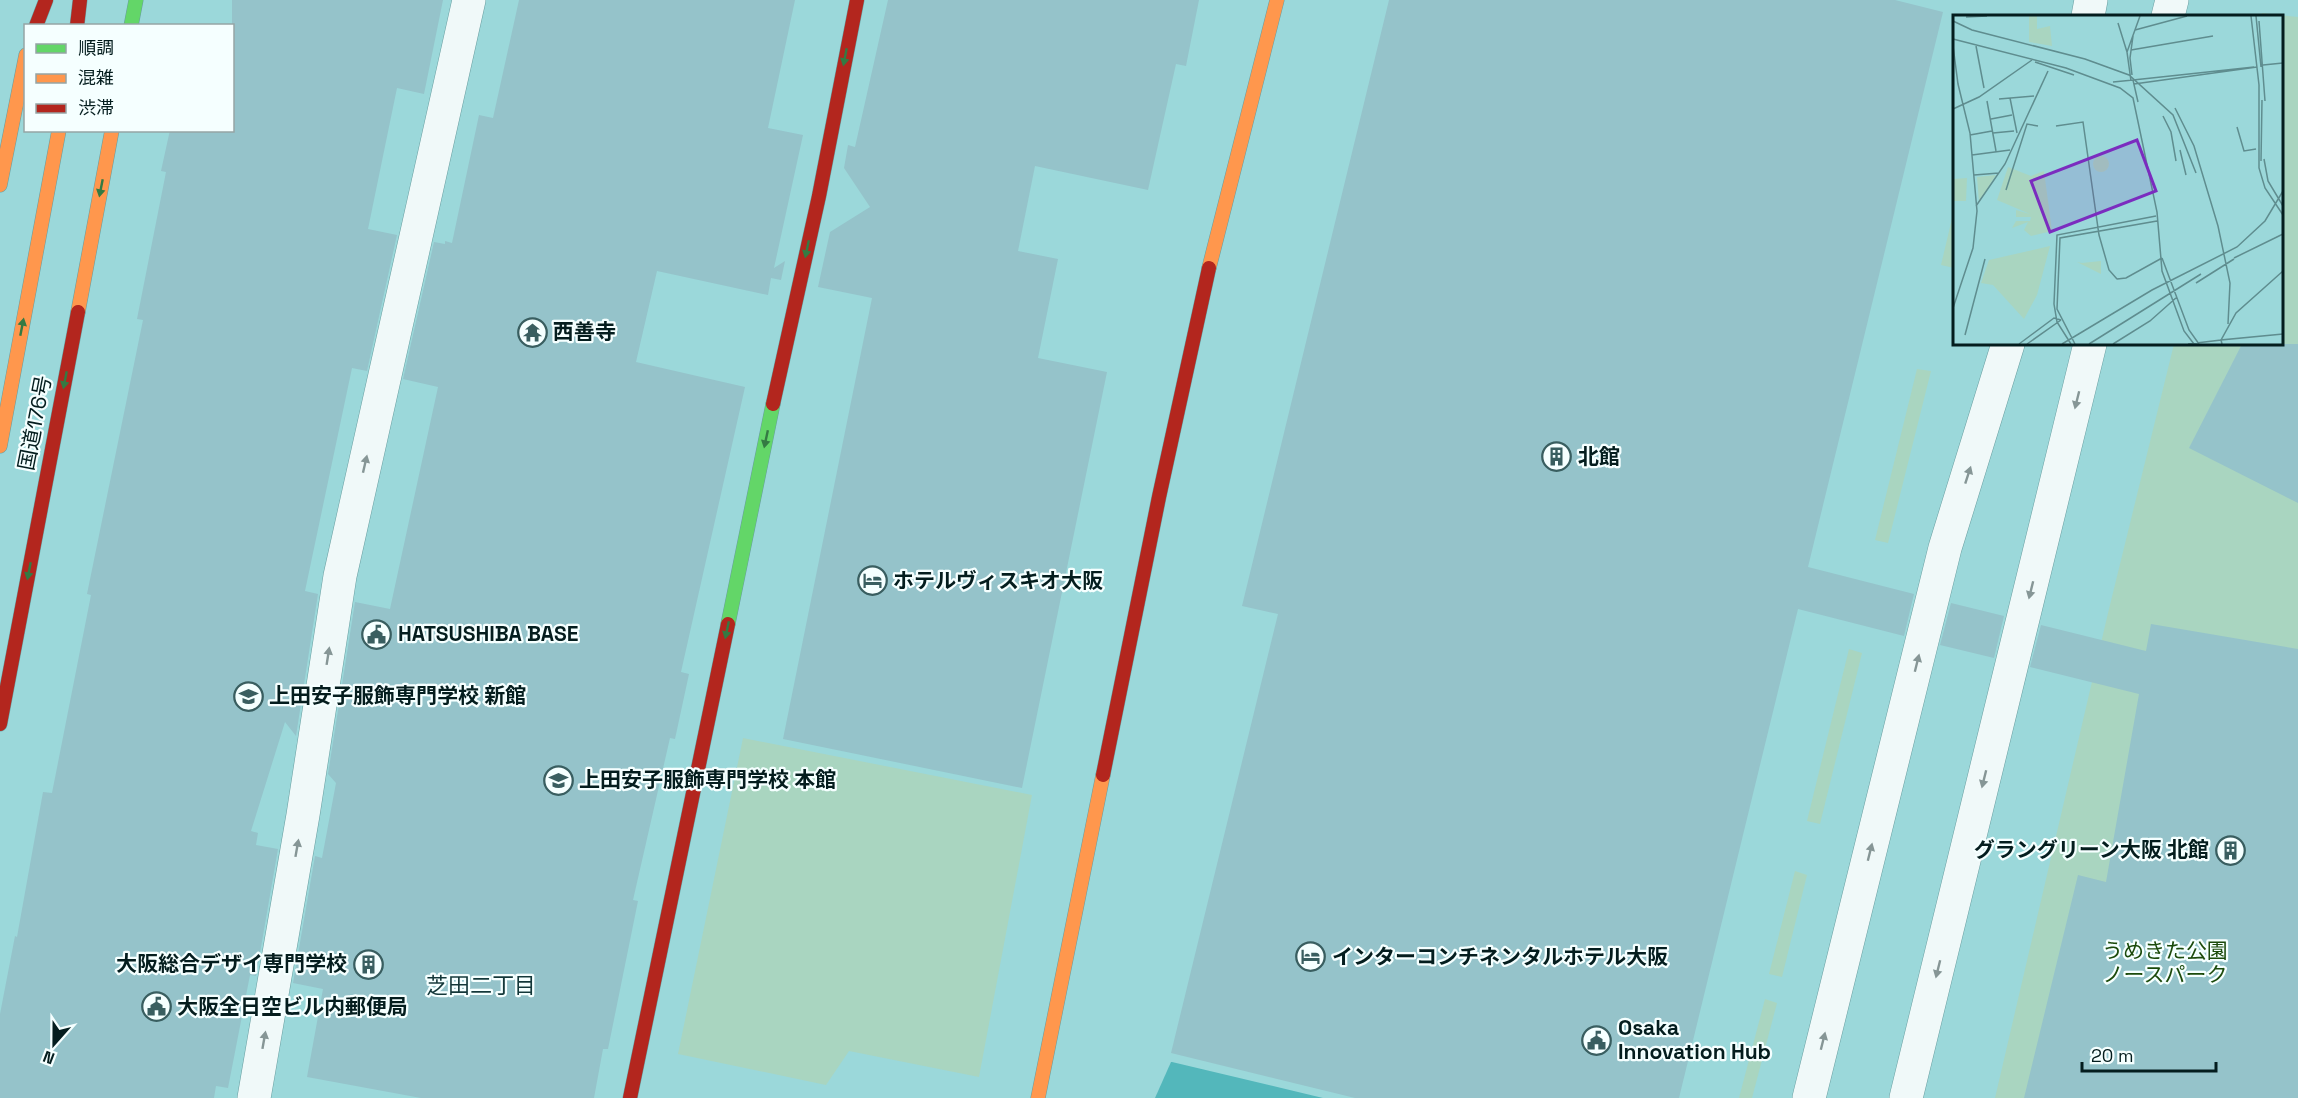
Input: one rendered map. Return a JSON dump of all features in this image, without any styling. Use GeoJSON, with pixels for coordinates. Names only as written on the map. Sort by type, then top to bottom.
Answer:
{"type":"FeatureCollection","features":[{"type":"Feature","properties":{"kind":"main road"},"geometry":{"type":"LineString","coordinates":[[37,24],[46,0]]}},
{"type":"Feature","properties":{"kind":"main road"},"geometry":{"type":"LineString","coordinates":[[77,24],[80,0]]}},
{"type":"Feature","properties":{"kind":"main road"},"geometry":{"type":"LineString","coordinates":[[131,24],[136,0]]}},
{"type":"Feature","properties":{"kind":"main road"},"geometry":{"type":"LineString","coordinates":[[630,1098],[783,357],[819,196],[857,0]]}},
{"type":"Feature","properties":{"kind":"main road"},"geometry":{"type":"LineString","coordinates":[[1038,1098],[1200,305],[1277,0]]}},
{"type":"Feature","properties":{"kind":"main road"},"geometry":{"type":"LineString","coordinates":[[0,185],[24,65]]}},
{"type":"Feature","properties":{"kind":"main road","name":"国道176号"},"geometry":{"type":"LineString","coordinates":[[0,446],[59,132]]}},
{"type":"Feature","properties":{"kind":"main road","name":"国道176号"},"geometry":{"type":"LineString","coordinates":[[0,724],[111,132]]}},
{"type":"Feature","properties":{"kind":"street"},"geometry":{"type":"LineString","coordinates":[[254,1098],[301,826],[340,576],[469,0]]}},
{"type":"Feature","properties":{"kind":"street"},"geometry":{"type":"LineString","coordinates":[[2088,15],[2091,0]]}},
{"type":"Feature","properties":{"kind":"street"},"geometry":{"type":"LineString","coordinates":[[2168,15],[2172,0]]}},
{"type":"Feature","properties":{"kind":"street"},"geometry":{"type":"LineString","coordinates":[[1809,1098],[1945,549],[2008,345]]}},
{"type":"Feature","properties":{"kind":"street"},"geometry":{"type":"LineString","coordinates":[[1906,1098],[2090,345]]}},
{"type":"Feature","properties":{"kind":"green space","name":"うめきた公園 ノースパーク"},"geometry":{"type":"Polygon","coordinates":[[[2283,15],[2298,17],[2298,1098],[1995,1098],[2108,613],[2174,345],[2283,345],[2283,15]]]}},
{"type":"Feature","properties":{"kind":"green space"},"geometry":{"type":"Polygon","coordinates":[[[1953,214],[1953,268],[1941,265],[1953,214]]]}},
{"type":"Feature","properties":{"kind":"green space"},"geometry":{"type":"Polygon","coordinates":[[[1917,369],[1931,371],[1888,543],[1875,540],[1917,369]]]}},
{"type":"Feature","properties":{"kind":"green space"},"geometry":{"type":"Polygon","coordinates":[[[1849,649],[1862,653],[1820,824],[1807,821],[1849,649]]]}},
{"type":"Feature","properties":{"kind":"green space"},"geometry":{"type":"Polygon","coordinates":[[[743,738],[1032,795],[979,1077],[849,1051],[826,1085],[678,1054],[743,738]]]}},
{"type":"Feature","properties":{"kind":"green space"},"geometry":{"type":"Polygon","coordinates":[[[1795,871],[1807,875],[1782,977],[1769,974],[1795,871]]]}},
{"type":"Feature","properties":{"kind":"green space"},"geometry":{"type":"Polygon","coordinates":[[[1765,999],[1777,1003],[1752,1098],[1739,1098],[1765,999]]]}},
{"type":"Feature","properties":{"kind":"water"},"geometry":{"type":"Polygon","coordinates":[[[1172,1062],[1323,1098],[1155,1098],[1172,1062]]]}},
{"type":"Feature","properties":{"kind":"building"},"geometry":{"type":"Polygon","coordinates":[[[232,0],[443,0],[424,94],[397,88],[368,229],[397,235],[367,371],[352,368],[305,591],[318,594],[296,736],[285,722],[251,831],[258,833],[256,845],[278,849],[256,976],[250,975],[228,1088],[216,1086],[214,1098],[0,1098],[0,1014],[15,936],[17,937],[43,792],[52,793],[91,595],[87,594],[143,320],[137,319],[166,172],[161,171],[170,132],[234,132],[234,24],[232,24],[232,0]]]}},
{"type":"Feature","properties":{"kind":"building"},"geometry":{"type":"Polygon","coordinates":[[[519,0],[795,0],[768,128],[803,135],[774,268],[785,261],[781,280],[771,278],[768,295],[657,271],[636,362],[745,387],[681,672],[689,674],[675,739],[670,738],[633,900],[638,901],[608,1049],[603,1049],[594,1098],[421,1098],[307,1077],[323,989],[293,983],[315,856],[322,858],[336,783],[328,774],[355,602],[390,609],[438,387],[403,379],[434,242],[452,243],[479,115],[493,118],[519,0]]]}},
{"type":"Feature","properties":{"kind":"building"},"geometry":{"type":"Polygon","coordinates":[[[888,0],[1199,0],[1186,66],[1176,64],[1148,190],[1035,166],[1018,251],[1058,259],[1038,358],[1107,372],[1022,788],[783,739],[872,298],[818,287],[830,232],[870,207],[844,168],[848,145],[855,147],[888,0]]]}},
{"type":"Feature","properties":{"kind":"building","name":"北館"},"geometry":{"type":"Polygon","coordinates":[[[1389,0],[1895,0],[1943,12],[1808,567],[1914,594],[1904,636],[1798,609],[1679,1098],[1355,1098],[1171,1053],[1278,614],[1242,606],[1389,0]]]}},
{"type":"Feature","properties":{"kind":"building"},"geometry":{"type":"Polygon","coordinates":[[[2298,344],[2298,503],[2189,448],[2241,345],[2298,344]]]}},
{"type":"Feature","properties":{"kind":"building"},"geometry":{"type":"Polygon","coordinates":[[[1951,603],[2004,616],[1994,658],[1940,645],[1951,603]]]}},
{"type":"Feature","properties":{"kind":"building","name":"グラングリーン大阪 北館"},"geometry":{"type":"Polygon","coordinates":[[[2151,624],[2298,649],[2298,1098],[2024,1098],[2078,875],[2106,882],[2139,694],[2030,667],[2041,625],[2146,651],[2151,624]]]}},
{"type":"Feature","properties":{"kind":"traffic: fast"},"geometry":{"type":"LineString","coordinates":[[131,24],[136,0]]}},
{"type":"Feature","properties":{"kind":"traffic: fast"},"geometry":{"type":"LineString","coordinates":[[728,624],[773,404]]}},
{"type":"Feature","properties":{"kind":"traffic: slow"},"geometry":{"type":"LineString","coordinates":[[1209,268],[1277,0]]}},
{"type":"Feature","properties":{"kind":"traffic: slow"},"geometry":{"type":"LineString","coordinates":[[0,185],[24,65]]}},
{"type":"Feature","properties":{"kind":"traffic: slow"},"geometry":{"type":"LineString","coordinates":[[0,446],[59,132]]}},
{"type":"Feature","properties":{"kind":"traffic: slow"},"geometry":{"type":"LineString","coordinates":[[78,312],[112,132]]}},
{"type":"Feature","properties":{"kind":"traffic: slow"},"geometry":{"type":"LineString","coordinates":[[1038,1098],[1103,775]]}},
{"type":"Feature","properties":{"kind":"traffic: jam"},"geometry":{"type":"LineString","coordinates":[[37,24],[46,0]]}},
{"type":"Feature","properties":{"kind":"traffic: jam"},"geometry":{"type":"LineString","coordinates":[[77,24],[80,0]]}},
{"type":"Feature","properties":{"kind":"traffic: jam"},"geometry":{"type":"LineString","coordinates":[[773,404],[819,196],[857,0]]}},
{"type":"Feature","properties":{"kind":"traffic: jam"},"geometry":{"type":"LineString","coordinates":[[1103,775],[1159,497],[1209,268]]}},
{"type":"Feature","properties":{"kind":"traffic: jam"},"geometry":{"type":"LineString","coordinates":[[0,724],[78,312]]}},
{"type":"Feature","properties":{"kind":"traffic: jam"},"geometry":{"type":"LineString","coordinates":[[630,1098],[728,624]]}},
{"type":"Feature","properties":{"kind":"place","name":"西善寺"},"geometry":{"type":"Point","coordinates":[532,332]}},
{"type":"Feature","properties":{"kind":"place","name":"北館"},"geometry":{"type":"Point","coordinates":[1557,457]}},
{"type":"Feature","properties":{"kind":"place","name":"ホテルヴィスキオ大阪"},"geometry":{"type":"Point","coordinates":[872,581]}},
{"type":"Feature","properties":{"kind":"place","name":"HATSUSHIBA BASE"},"geometry":{"type":"Point","coordinates":[377,634]}},
{"type":"Feature","properties":{"kind":"place","name":"上田安子服飾専門学校 新館"},"geometry":{"type":"Point","coordinates":[248,696]}},
{"type":"Feature","properties":{"kind":"place","name":"上田安子服飾専門学校 本館"},"geometry":{"type":"Point","coordinates":[558,780]}},
{"type":"Feature","properties":{"kind":"place","name":"グラングリーン大阪 北館"},"geometry":{"type":"Point","coordinates":[2230,850]}},
{"type":"Feature","properties":{"kind":"place","name":"インターコンチネンタルホテル大阪"},"geometry":{"type":"Point","coordinates":[1311,957]}},
{"type":"Feature","properties":{"kind":"place","name":"大阪総合デザイ専門学校"},"geometry":{"type":"Point","coordinates":[368,964]}},
{"type":"Feature","properties":{"kind":"place","name":"大阪全日空ビル内郵便局"},"geometry":{"type":"Point","coordinates":[156,1007]}},
{"type":"Feature","properties":{"kind":"place","name":"Osaka Innovation Hub"},"geometry":{"type":"Point","coordinates":[1597,1040]}},
{"type":"Feature","properties":{"kind":"district","name":"芝田二丁目"},"geometry":{"type":"Point","coordinates":[481,985]}}]}
